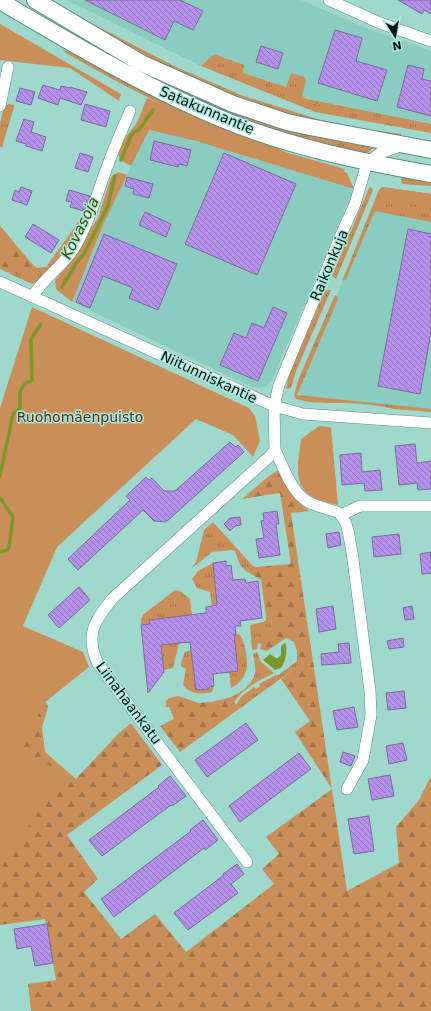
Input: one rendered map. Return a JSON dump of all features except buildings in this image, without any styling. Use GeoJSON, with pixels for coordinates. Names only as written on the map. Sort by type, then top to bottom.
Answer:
{"type":"FeatureCollection","features":[{"type":"Feature","properties":{"kind":"main road","name":"Satakunnantie"},"geometry":{"type":"LineString","coordinates":[[34,0],[141,63],[233,104],[287,122],[431,150]]}},
{"type":"Feature","properties":{"kind":"main road","name":"Satakunnantie"},"geometry":{"type":"LineString","coordinates":[[0,1],[140,80],[218,117],[278,139],[367,163],[431,174]]}},
{"type":"Feature","properties":{"kind":"street"},"geometry":{"type":"LineString","coordinates":[[329,0],[380,23],[431,41]]}},
{"type":"Feature","properties":{"kind":"street"},"geometry":{"type":"LineString","coordinates":[[0,106],[8,67]]}},
{"type":"Feature","properties":{"kind":"street"},"geometry":{"type":"LineString","coordinates":[[32,297],[41,283],[64,260],[75,246],[89,217],[130,111]]}},
{"type":"Feature","properties":{"kind":"street"},"geometry":{"type":"LineString","coordinates":[[367,163],[380,153],[405,144]]}},
{"type":"Feature","properties":{"kind":"street","name":"Raikonkuja"},"geometry":{"type":"LineString","coordinates":[[274,406],[279,385],[355,204],[367,163]]}},
{"type":"Feature","properties":{"kind":"street","name":"Niitunniskantie"},"geometry":{"type":"LineString","coordinates":[[0,282],[274,406],[303,414],[431,423]]}},
{"type":"Feature","properties":{"kind":"street"},"geometry":{"type":"LineString","coordinates":[[274,406],[274,450],[293,485],[304,500],[337,512],[341,515],[348,530],[370,691],[371,715],[363,760],[346,789]]}},
{"type":"Feature","properties":{"kind":"street","name":"Liinahaankatu"},"geometry":{"type":"LineString","coordinates":[[247,862],[104,672],[95,656],[91,642],[92,628],[98,617],[112,600],[270,456],[274,450]]}},
{"type":"Feature","properties":{"kind":"street"},"geometry":{"type":"LineString","coordinates":[[341,515],[360,506],[431,506]]}},
{"type":"Feature","properties":{"kind":"shaded area"},"geometry":{"type":"Polygon","coordinates":[[[67,0],[301,0],[366,28],[431,51],[431,124],[307,99],[302,96],[306,81],[291,73],[286,87],[243,73],[214,54],[201,66],[67,0]]]}},
{"type":"Feature","properties":{"kind":"shaded area"},"geometry":{"type":"Polygon","coordinates":[[[148,130],[196,141],[354,189],[272,380],[265,387],[254,387],[239,381],[72,302],[104,223],[148,130]]]}},
{"type":"Feature","properties":{"kind":"shaded area"},"geometry":{"type":"Polygon","coordinates":[[[379,196],[431,208],[431,411],[344,403],[304,402],[297,388],[379,196]]]}},
{"type":"Feature","properties":{"kind":"shaded area"},"geometry":{"type":"Polygon","coordinates":[[[285,643],[286,657],[284,663],[281,668],[275,670],[263,660],[270,654],[278,658],[281,655],[281,646],[285,643]]]}},
{"type":"Feature","properties":{"kind":"green space"},"geometry":{"type":"Polygon","coordinates":[[[45,0],[51,0],[174,66],[241,95],[317,119],[346,126],[401,134],[401,137],[317,123],[239,99],[151,61],[45,0]]]}},
{"type":"Feature","properties":{"kind":"green space"},"geometry":{"type":"Polygon","coordinates":[[[0,24],[121,94],[119,101],[70,68],[0,60],[0,24]]]}},
{"type":"Feature","properties":{"kind":"green space"},"geometry":{"type":"Polygon","coordinates":[[[86,41],[108,52],[377,148],[372,149],[367,154],[303,139],[241,119],[157,81],[84,43],[86,41]]]}},
{"type":"Feature","properties":{"kind":"green space"},"geometry":{"type":"Polygon","coordinates":[[[61,49],[84,57],[288,153],[345,169],[344,172],[271,150],[201,122],[132,90],[61,49]]]}},
{"type":"Feature","properties":{"kind":"green space"},"geometry":{"type":"Polygon","coordinates":[[[214,54],[244,65],[243,73],[286,87],[291,73],[304,77],[306,81],[302,96],[307,99],[431,124],[431,133],[315,112],[201,66],[214,54]]]}},
{"type":"Feature","properties":{"kind":"green space"},"geometry":{"type":"Polygon","coordinates":[[[147,98],[253,138],[272,149],[347,173],[354,189],[196,141],[149,130],[131,166],[120,158],[118,153],[122,142],[138,121],[147,98]]]}},
{"type":"Feature","properties":{"kind":"green space"},"geometry":{"type":"Polygon","coordinates":[[[9,104],[14,105],[14,107],[2,147],[0,147],[0,123],[4,107],[9,104]]]}},
{"type":"Feature","properties":{"kind":"green space"},"geometry":{"type":"Polygon","coordinates":[[[118,172],[127,175],[104,223],[72,302],[56,289],[55,281],[98,218],[110,180],[112,176],[118,172]]]}},
{"type":"Feature","properties":{"kind":"green space"},"geometry":{"type":"Polygon","coordinates":[[[402,174],[431,180],[431,186],[403,184],[401,181],[402,174]]]}},
{"type":"Feature","properties":{"kind":"green space"},"geometry":{"type":"Polygon","coordinates":[[[371,187],[373,190],[336,279],[332,276],[369,188],[371,187]]]}},
{"type":"Feature","properties":{"kind":"green space"},"geometry":{"type":"Polygon","coordinates":[[[382,187],[431,194],[431,222],[375,211],[346,279],[342,281],[379,190],[382,187]]]}},
{"type":"Feature","properties":{"kind":"green space"},"geometry":{"type":"Polygon","coordinates":[[[382,187],[431,194],[431,208],[379,196],[382,187]]]}},
{"type":"Feature","properties":{"kind":"green space"},"geometry":{"type":"Polygon","coordinates":[[[82,217],[83,221],[69,249],[38,281],[32,284],[8,273],[15,273],[33,265],[37,268],[46,267],[82,217]]]}},
{"type":"Feature","properties":{"kind":"green space"},"geometry":{"type":"Polygon","coordinates":[[[0,226],[33,265],[17,273],[10,273],[0,269],[0,226]]]}},
{"type":"Feature","properties":{"kind":"green space"},"geometry":{"type":"Polygon","coordinates":[[[0,226],[15,244],[0,258],[0,226]]]}},
{"type":"Feature","properties":{"kind":"green space"},"geometry":{"type":"Polygon","coordinates":[[[327,290],[331,290],[296,371],[291,388],[286,389],[289,375],[324,293],[327,290]]]}},
{"type":"Feature","properties":{"kind":"green space"},"geometry":{"type":"Polygon","coordinates":[[[335,295],[338,299],[297,395],[431,409],[431,412],[394,409],[358,403],[323,403],[296,399],[294,395],[299,378],[335,295]]]}},
{"type":"Feature","properties":{"kind":"green space","name":"Ruohomäenpuisto"},"geometry":{"type":"Polygon","coordinates":[[[32,307],[249,408],[255,416],[260,441],[253,457],[233,435],[196,419],[57,547],[23,626],[83,652],[89,667],[44,703],[21,753],[71,775],[41,808],[0,870],[0,408],[32,307]]]}},
{"type":"Feature","properties":{"kind":"green space"},"geometry":{"type":"Polygon","coordinates":[[[319,426],[331,427],[338,505],[327,503],[309,495],[304,490],[298,476],[298,461],[301,439],[319,426]]]}},
{"type":"Feature","properties":{"kind":"green space"},"geometry":{"type":"Polygon","coordinates":[[[280,469],[298,502],[309,511],[291,513],[332,789],[295,732],[310,721],[281,679],[304,661],[297,661],[297,651],[294,642],[286,638],[267,651],[260,649],[261,644],[258,643],[258,638],[272,630],[271,616],[266,617],[261,580],[246,571],[252,565],[255,567],[291,564],[280,493],[242,499],[269,476],[280,469]]]}},
{"type":"Feature","properties":{"kind":"green space"},"geometry":{"type":"Polygon","coordinates":[[[213,522],[252,565],[246,571],[240,565],[235,551],[232,550],[212,552],[192,568],[196,562],[204,530],[213,522]]]}},
{"type":"Feature","properties":{"kind":"green space"},"geometry":{"type":"Polygon","coordinates":[[[213,563],[218,606],[212,606],[210,592],[197,588],[192,579],[198,571],[213,563]]]}},
{"type":"Feature","properties":{"kind":"green space"},"geometry":{"type":"Polygon","coordinates":[[[175,590],[180,591],[190,599],[192,615],[149,620],[150,624],[141,625],[141,619],[144,614],[175,590]]]}},
{"type":"Feature","properties":{"kind":"green space"},"geometry":{"type":"Polygon","coordinates":[[[271,616],[272,630],[260,638],[257,649],[252,650],[250,625],[263,622],[266,620],[266,617],[271,616]]]}},
{"type":"Feature","properties":{"kind":"green space"},"geometry":{"type":"Polygon","coordinates":[[[234,634],[239,634],[245,646],[247,667],[242,679],[231,688],[229,672],[234,634]]]}},
{"type":"Feature","properties":{"kind":"green space"},"geometry":{"type":"Polygon","coordinates":[[[179,643],[173,668],[164,670],[161,645],[179,643]]]}},
{"type":"Feature","properties":{"kind":"green space"},"geometry":{"type":"Polygon","coordinates":[[[191,650],[196,690],[209,689],[209,687],[214,686],[212,692],[196,693],[192,692],[183,685],[186,669],[181,666],[181,662],[185,652],[191,650]]]}},
{"type":"Feature","properties":{"kind":"green space"},"geometry":{"type":"Polygon","coordinates":[[[257,652],[261,662],[274,673],[247,689],[234,702],[231,697],[246,688],[254,677],[255,668],[253,654],[257,652]]]}},
{"type":"Feature","properties":{"kind":"green space"},"geometry":{"type":"Polygon","coordinates":[[[297,661],[305,661],[239,709],[236,705],[241,697],[254,687],[256,689],[260,686],[259,684],[276,675],[277,676],[297,661]]]}},
{"type":"Feature","properties":{"kind":"green space"},"geometry":{"type":"Polygon","coordinates":[[[0,674],[40,690],[48,707],[42,727],[45,752],[76,779],[118,734],[131,723],[162,765],[67,835],[98,879],[84,892],[121,939],[155,914],[186,952],[274,884],[262,869],[279,854],[266,837],[332,789],[347,891],[399,863],[396,827],[419,800],[431,776],[431,1011],[31,1011],[28,984],[56,980],[45,919],[0,925],[0,674]]]}},
{"type":"Feature","properties":{"kind":"green space"},"geometry":{"type":"Polygon","coordinates":[[[178,696],[199,703],[212,702],[231,697],[239,709],[180,752],[160,726],[174,719],[169,707],[166,707],[166,701],[169,698],[178,696]]]}},
{"type":"Feature","properties":{"kind":"waterway","name":"Kovasoja"},"geometry":{"type":"LineString","coordinates":[[121,160],[131,136],[134,132],[139,130],[153,110]]}},
{"type":"Feature","properties":{"kind":"waterway","name":"Kovasoja"},"geometry":{"type":"LineString","coordinates":[[62,287],[77,262],[84,254],[104,214],[108,205],[115,176]]}},
{"type":"Feature","properties":{"kind":"waterway","name":"Kovasoja"},"geometry":{"type":"LineString","coordinates":[[0,476],[13,414],[20,408],[20,391],[25,384],[32,380],[31,339],[41,324]]}},
{"type":"Feature","properties":{"kind":"waterway","name":"Kovasoja"},"geometry":{"type":"LineString","coordinates":[[0,498],[13,517],[9,547],[7,550],[0,552]]}}]}
